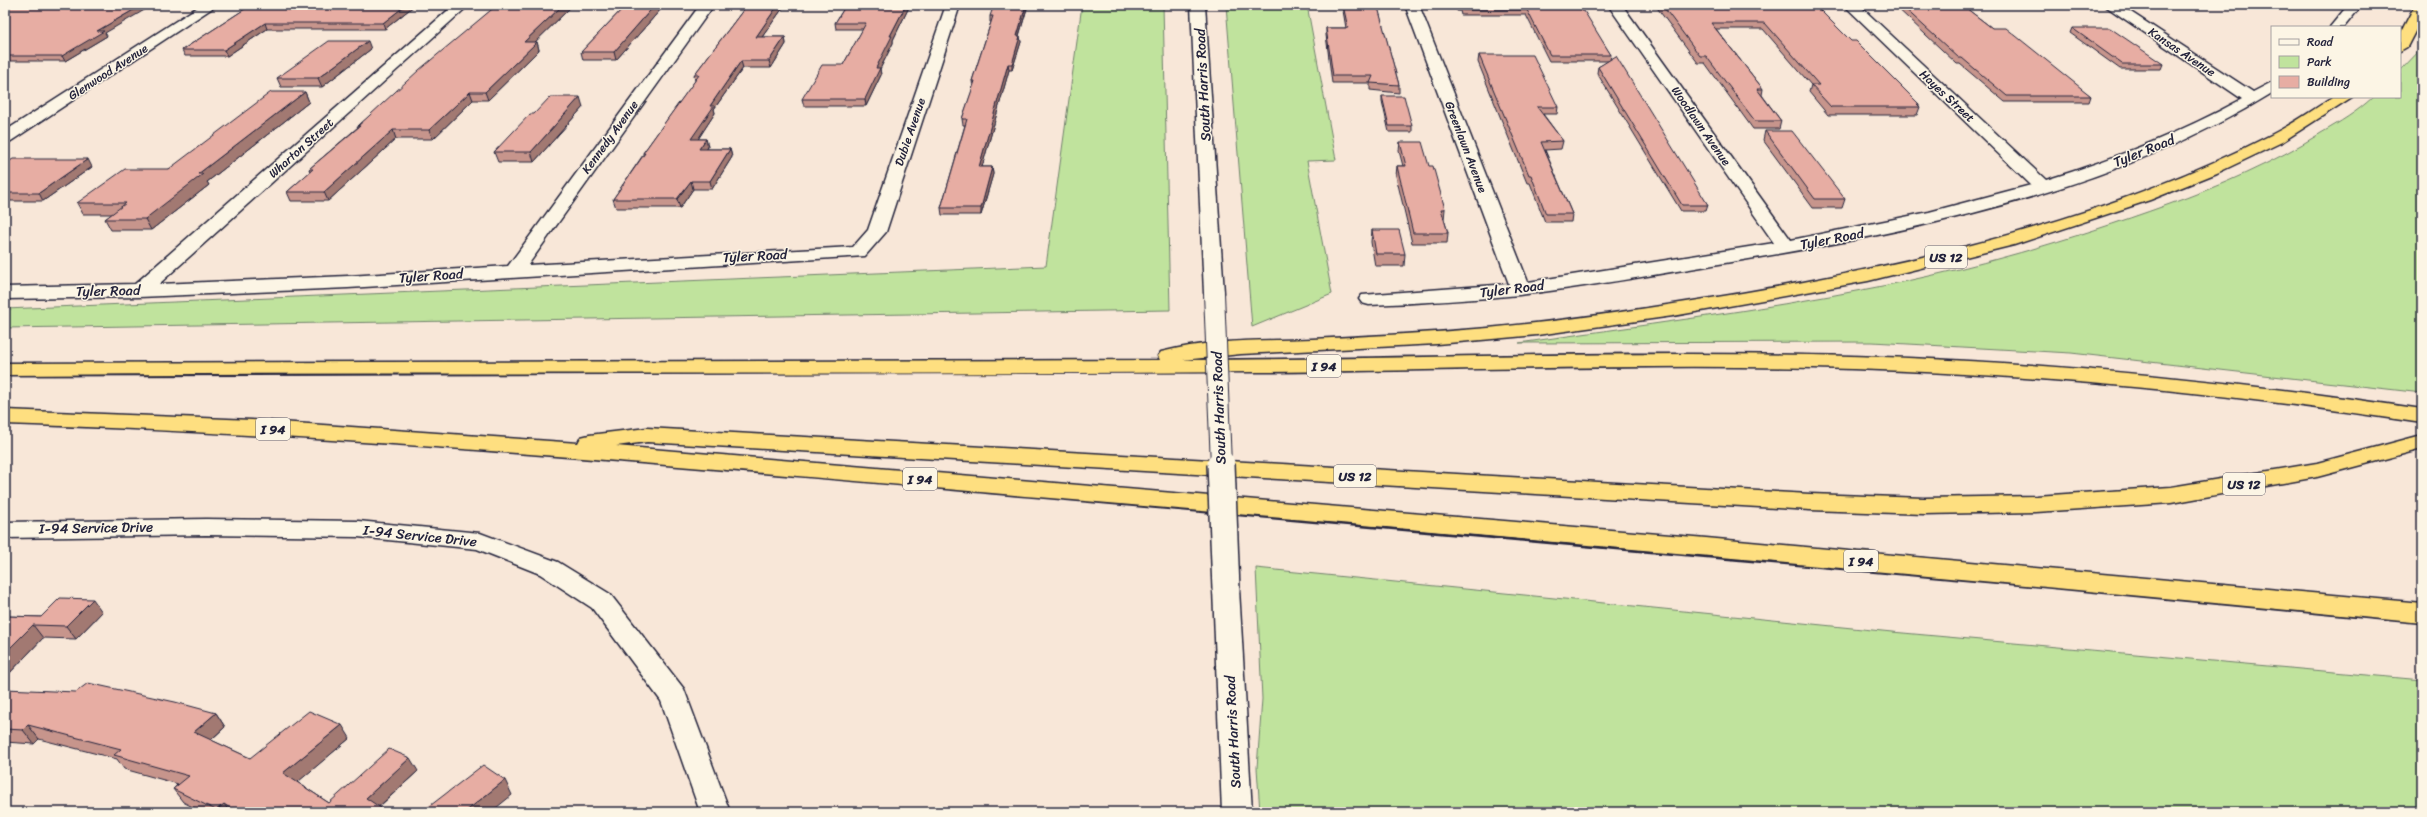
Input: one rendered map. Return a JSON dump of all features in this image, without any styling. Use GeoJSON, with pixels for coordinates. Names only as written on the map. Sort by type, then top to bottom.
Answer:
{"type":"FeatureCollection","features":[{"type":"Feature","properties":{"kind":"highway"},"geometry":{"type":"LineString","coordinates":[[2401,45],[2422,5]]}},
{"type":"Feature","properties":{"kind":"highway","name":"US 12"},"geometry":{"type":"LineString","coordinates":[[1112,366],[1200,350],[1374,342],[1513,331],[1649,314],[1856,278],[1985,248],[2111,210],[2194,178],[2279,137],[2342,98]]}},
{"type":"Feature","properties":{"kind":"highway","name":"I 94"},"geometry":{"type":"LineString","coordinates":[[5,369],[380,366],[1112,366],[1659,362],[1808,363],[1936,366],[2221,390],[2365,407],[2422,416]]}},
{"type":"Feature","properties":{"kind":"highway","name":"I 94"},"geometry":{"type":"LineString","coordinates":[[5,417],[229,426],[540,447],[1802,555],[2422,613]]}},
{"type":"Feature","properties":{"kind":"highway","name":"US 12"},"geometry":{"type":"LineString","coordinates":[[540,447],[647,435],[1810,502],[1924,506],[2036,504],[2171,495],[2317,470],[2422,442]]}},
{"type":"Feature","properties":{"kind":"street","name":"Glenwood Avenue"},"geometry":{"type":"LineString","coordinates":[[5,138],[210,5]]}},
{"type":"Feature","properties":{"kind":"street","name":"Wharton Street"},"geometry":{"type":"LineString","coordinates":[[139,291],[462,5]]}},
{"type":"Feature","properties":{"kind":"street","name":"Kennedy Avenue"},"geometry":{"type":"LineString","coordinates":[[515,270],[707,5]]}},
{"type":"Feature","properties":{"kind":"street","name":"Dubie Avenue"},"geometry":{"type":"LineString","coordinates":[[858,252],[876,232],[953,5]]}},
{"type":"Feature","properties":{"kind":"street","name":"South Harris Road"},"geometry":{"type":"LineString","coordinates":[[1198,5],[1214,293],[1237,812]]}},
{"type":"Feature","properties":{"kind":"street","name":"Greenlawn Avenue"},"geometry":{"type":"LineString","coordinates":[[1412,5],[1521,289]]}},
{"type":"Feature","properties":{"kind":"street","name":"Woodlawn Avenue"},"geometry":{"type":"LineString","coordinates":[[1615,5],[1787,248]]}},
{"type":"Feature","properties":{"kind":"street","name":"Hayes Street"},"geometry":{"type":"LineString","coordinates":[[1851,5],[2043,186]]}},
{"type":"Feature","properties":{"kind":"street","name":"Kansas Avenue"},"geometry":{"type":"LineString","coordinates":[[2111,5],[2253,99]]}},
{"type":"Feature","properties":{"kind":"street"},"geometry":{"type":"LineString","coordinates":[[2339,26],[2355,5]]}},
{"type":"Feature","properties":{"kind":"street","name":"Tyler Road"},"geometry":{"type":"LineString","coordinates":[[1369,299],[1448,296],[1521,289],[1787,248],[1909,223],[1982,206],[2133,157],[2204,126],[2271,88]]}},
{"type":"Feature","properties":{"kind":"street","name":"Tyler Road"},"geometry":{"type":"LineString","coordinates":[[5,293],[139,291],[349,282],[515,270],[858,252]]}},
{"type":"Feature","properties":{"kind":"street","name":"I-94 Service Drive"},"geometry":{"type":"LineString","coordinates":[[5,530],[206,527],[358,529],[480,541],[549,568],[601,600],[674,697],[715,812]]}},
{"type":"Feature","properties":{"kind":"shaded area"},"geometry":{"type":"Polygon","coordinates":[[[761,806],[1117,812],[763,812],[761,806]]]}},
{"type":"Feature","properties":{"kind":"green space"},"geometry":{"type":"Polygon","coordinates":[[[1082,5],[1163,5],[1170,310],[5,328],[5,309],[1046,266],[1082,5]]]}},
{"type":"Feature","properties":{"kind":"green space"},"geometry":{"type":"Polygon","coordinates":[[[1226,5],[1307,5],[1336,160],[1307,161],[1332,294],[1252,327],[1226,5]]]}},
{"type":"Feature","properties":{"kind":"green space"},"geometry":{"type":"Polygon","coordinates":[[[2422,48],[2422,393],[2071,353],[1872,342],[1519,343],[1740,311],[1872,288],[1984,263],[2057,242],[2131,218],[2226,182],[2303,144],[2342,121],[2372,98],[2401,98],[2401,70],[2422,48]]]}},
{"type":"Feature","properties":{"kind":"green space"},"geometry":{"type":"Polygon","coordinates":[[[1256,568],[1892,632],[2422,680],[2422,812],[1260,812],[1257,768],[1262,699],[1256,568]]]}},
{"type":"Feature","properties":{"kind":"building"},"geometry":{"type":"Polygon","coordinates":[[[10,5],[142,5],[97,31],[104,31],[62,56],[5,56],[5,8],[10,5]]]}},
{"type":"Feature","properties":{"kind":"building"},"geometry":{"type":"Polygon","coordinates":[[[251,5],[406,5],[383,23],[265,23],[224,50],[182,50],[251,5]]]}},
{"type":"Feature","properties":{"kind":"building"},"geometry":{"type":"Polygon","coordinates":[[[497,5],[563,5],[524,42],[537,42],[485,92],[470,92],[429,130],[393,130],[324,192],[287,192],[313,169],[309,169],[360,126],[358,126],[419,70],[497,5]]]}},
{"type":"Feature","properties":{"kind":"building"},"geometry":{"type":"Polygon","coordinates":[[[626,5],[655,5],[614,52],[581,52],[626,5]]]}},
{"type":"Feature","properties":{"kind":"building"},"geometry":{"type":"Polygon","coordinates":[[[747,5],[778,5],[756,37],[785,37],[769,61],[741,61],[710,106],[714,106],[691,139],[706,139],[699,149],[730,149],[710,181],[691,181],[677,199],[613,199],[645,153],[643,153],[699,75],[694,75],[747,5]]]}},
{"type":"Feature","properties":{"kind":"building"},"geometry":{"type":"Polygon","coordinates":[[[846,5],[906,5],[876,68],[880,68],[865,99],[802,99],[822,65],[843,65],[866,23],[835,23],[846,5]]]}},
{"type":"Feature","properties":{"kind":"building"},"geometry":{"type":"Polygon","coordinates":[[[994,5],[1026,5],[1017,36],[1020,36],[1012,64],[1008,64],[979,167],[992,167],[981,208],[941,208],[967,119],[962,119],[975,81],[972,81],[993,16],[990,16],[994,5]]]}},
{"type":"Feature","properties":{"kind":"building"},"geometry":{"type":"Polygon","coordinates":[[[1343,5],[1377,5],[1399,85],[1370,83],[1373,76],[1333,76],[1326,28],[1348,28],[1343,5]]]}},
{"type":"Feature","properties":{"kind":"building"},"geometry":{"type":"Polygon","coordinates":[[[1457,5],[1578,5],[1582,11],[1584,11],[1611,55],[1550,55],[1527,10],[1462,10],[1460,6],[1457,5]]]}},
{"type":"Feature","properties":{"kind":"building"},"geometry":{"type":"Polygon","coordinates":[[[1662,5],[1815,5],[1851,41],[1856,41],[1919,104],[1917,104],[1920,107],[1831,107],[1811,85],[1819,85],[1765,23],[1711,23],[1763,89],[1757,89],[1781,121],[1755,121],[1706,56],[1700,56],[1662,5]]]}},
{"type":"Feature","properties":{"kind":"building"},"geometry":{"type":"Polygon","coordinates":[[[1901,5],[1962,5],[1992,28],[2006,28],[2091,96],[2007,96],[1962,58],[1959,58],[1901,5]]]}},
{"type":"Feature","properties":{"kind":"building"},"geometry":{"type":"Polygon","coordinates":[[[2072,28],[2110,28],[2163,64],[2122,64],[2072,28]]]}},
{"type":"Feature","properties":{"kind":"building"},"geometry":{"type":"Polygon","coordinates":[[[329,41],[368,41],[318,78],[277,78],[329,41]]]}},
{"type":"Feature","properties":{"kind":"building"},"geometry":{"type":"Polygon","coordinates":[[[1479,55],[1533,55],[1558,107],[1537,107],[1563,141],[1541,142],[1572,214],[1546,214],[1531,175],[1529,175],[1479,55]]]}},
{"type":"Feature","properties":{"kind":"building"},"geometry":{"type":"Polygon","coordinates":[[[1616,56],[1708,205],[1682,205],[1598,67],[1616,56]]]}},
{"type":"Feature","properties":{"kind":"building"},"geometry":{"type":"Polygon","coordinates":[[[271,92],[305,92],[198,174],[203,174],[145,219],[105,219],[126,203],[77,203],[125,169],[169,169],[271,92]]]}},
{"type":"Feature","properties":{"kind":"building"},"geometry":{"type":"Polygon","coordinates":[[[1382,96],[1404,96],[1412,126],[1389,126],[1382,96]]]}},
{"type":"Feature","properties":{"kind":"building"},"geometry":{"type":"Polygon","coordinates":[[[550,97],[580,97],[531,152],[494,152],[530,114],[534,114],[550,97]]]}},
{"type":"Feature","properties":{"kind":"building"},"geometry":{"type":"Polygon","coordinates":[[[1765,131],[1792,131],[1845,199],[1815,199],[1765,131]]]}},
{"type":"Feature","properties":{"kind":"building"},"geometry":{"type":"Polygon","coordinates":[[[1400,142],[1422,142],[1429,166],[1433,166],[1445,209],[1441,209],[1448,233],[1413,233],[1397,166],[1406,166],[1400,142]]]}},
{"type":"Feature","properties":{"kind":"building"},"geometry":{"type":"Polygon","coordinates":[[[13,159],[88,159],[39,193],[5,193],[5,164],[13,159]]]}},
{"type":"Feature","properties":{"kind":"building"},"geometry":{"type":"Polygon","coordinates":[[[1372,230],[1399,230],[1405,254],[1376,254],[1372,230]]]}},
{"type":"Feature","properties":{"kind":"building"},"geometry":{"type":"Polygon","coordinates":[[[60,598],[93,599],[66,626],[33,625],[5,653],[5,616],[41,617],[60,598]]]}},
{"type":"Feature","properties":{"kind":"building"},"geometry":{"type":"Polygon","coordinates":[[[88,683],[175,702],[216,713],[194,732],[250,758],[309,711],[342,725],[283,773],[329,803],[389,749],[410,758],[366,798],[387,812],[236,812],[224,804],[216,810],[173,789],[189,776],[114,755],[121,749],[28,725],[23,730],[5,729],[5,689],[76,692],[88,683]]]}},
{"type":"Feature","properties":{"kind":"building"},"geometry":{"type":"Polygon","coordinates":[[[483,765],[505,780],[465,812],[422,812],[483,765]]]}},
{"type":"Feature","properties":{"kind":"building"},"geometry":{"type":"Polygon","coordinates":[[[541,808],[545,812],[536,812],[541,808]]]}}]}
